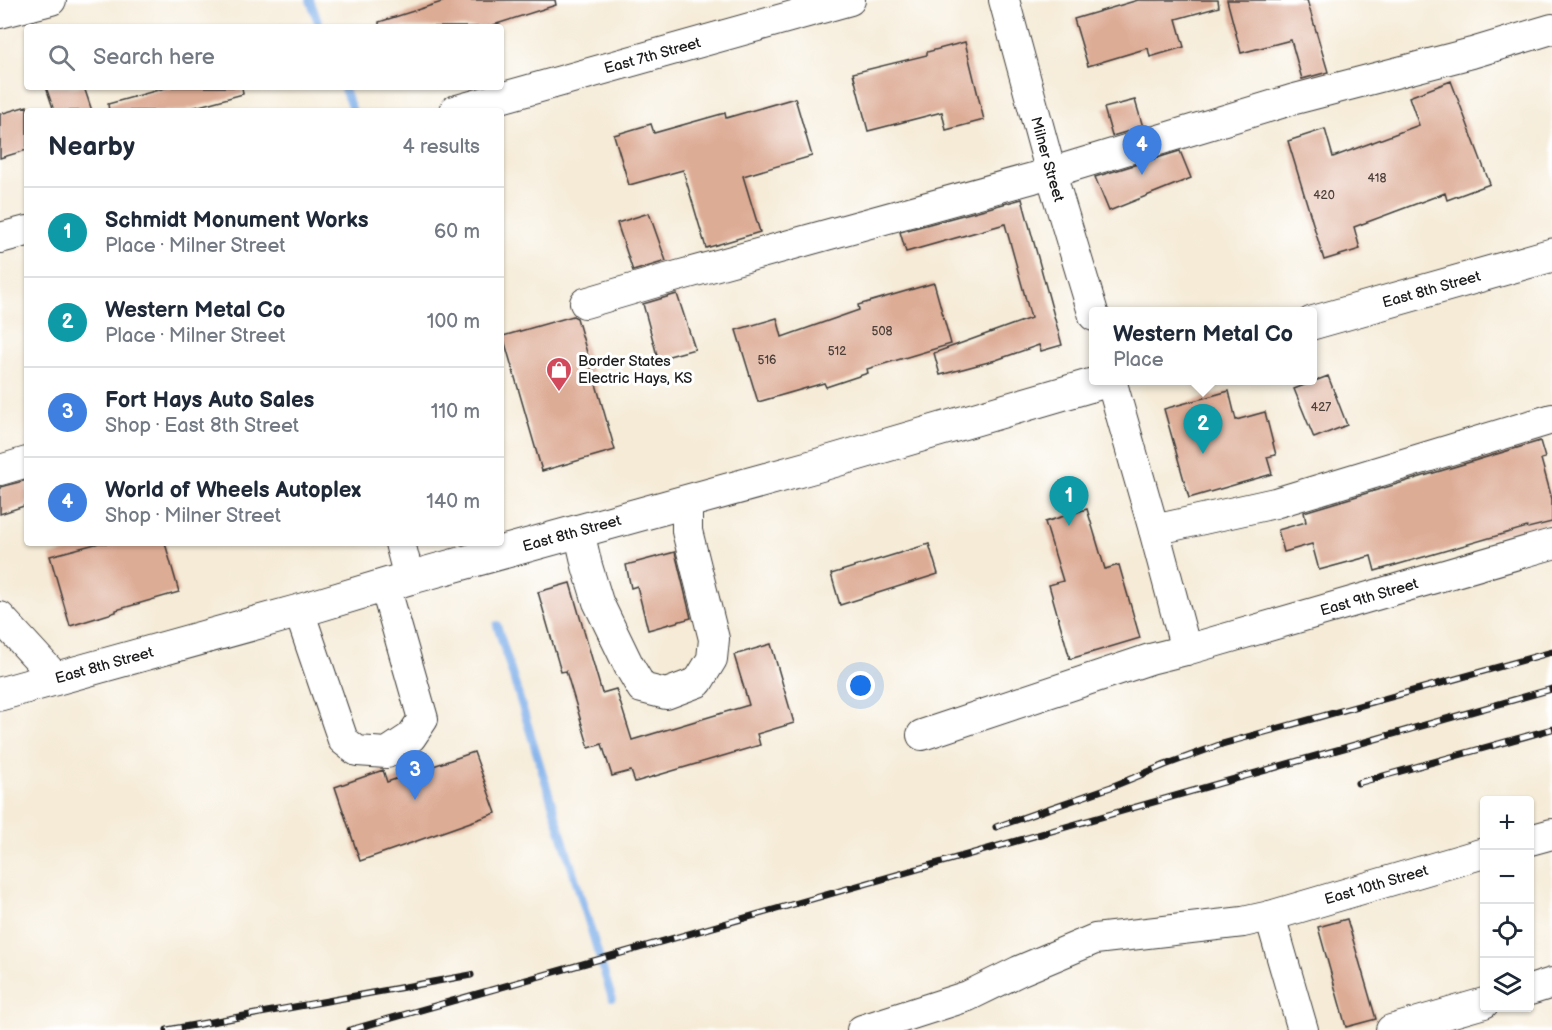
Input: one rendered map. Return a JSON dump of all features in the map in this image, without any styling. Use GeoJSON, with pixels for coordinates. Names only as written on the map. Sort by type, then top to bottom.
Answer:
{"type":"FeatureCollection","features":[{"type":"Feature","properties":{"kind":"main road","name":"East 8th Street"},"geometry":{"type":"LineString","coordinates":[[1317,322],[1552,255]]}},
{"type":"Feature","properties":{"kind":"main road","name":"East 8th Street"},"geometry":{"type":"LineString","coordinates":[[0,694],[1096,385]]}},
{"type":"Feature","properties":{"kind":"street"},"geometry":{"type":"LineString","coordinates":[[0,14],[51,0]]}},
{"type":"Feature","properties":{"kind":"street","name":"East 7th Street"},"geometry":{"type":"LineString","coordinates":[[465,108],[850,0]]}},
{"type":"Feature","properties":{"kind":"street","name":"Milner Street"},"geometry":{"type":"LineString","coordinates":[[1004,0],[1051,173],[1091,307]]}},
{"type":"Feature","properties":{"kind":"street"},"geometry":{"type":"LineString","coordinates":[[585,303],[1051,173],[1291,100],[1472,53],[1552,29]]}},
{"type":"Feature","properties":{"kind":"street"},"geometry":{"type":"LineString","coordinates":[[0,238],[24,232]]}},
{"type":"Feature","properties":{"kind":"street"},"geometry":{"type":"LineString","coordinates":[[1111,385],[1154,530],[1186,650]]}},
{"type":"Feature","properties":{"kind":"street"},"geometry":{"type":"LineString","coordinates":[[1154,530],[1275,503],[1552,419]]}},
{"type":"Feature","properties":{"kind":"street"},"geometry":{"type":"LineString","coordinates":[[0,470],[24,463]]}},
{"type":"Feature","properties":{"kind":"street"},"geometry":{"type":"LineString","coordinates":[[579,531],[598,602],[629,666],[642,688],[666,694],[698,682],[712,658],[714,639],[687,531],[687,501]]}},
{"type":"Feature","properties":{"kind":"street","name":"East 9th Street"},"geometry":{"type":"LineString","coordinates":[[922,735],[1150,659],[1552,544]]}},
{"type":"Feature","properties":{"kind":"street"},"geometry":{"type":"LineString","coordinates":[[299,611],[343,740],[357,752],[387,753],[411,736],[423,719],[397,582],[400,546]]}},
{"type":"Feature","properties":{"kind":"street"},"geometry":{"type":"LineString","coordinates":[[0,617],[56,678]]}},
{"type":"Feature","properties":{"kind":"street"},"geometry":{"type":"LineString","coordinates":[[1534,839],[1552,834]]}},
{"type":"Feature","properties":{"kind":"street","name":"East 10th Street"},"geometry":{"type":"LineString","coordinates":[[862,1030],[968,996],[1019,971],[1095,939],[1243,922],[1480,854]]}},
{"type":"Feature","properties":{"kind":"street"},"geometry":{"type":"LineString","coordinates":[[1270,916],[1304,1030]]}},
{"type":"Feature","properties":{"kind":"street"},"geometry":{"type":"LineString","coordinates":[[1534,989],[1552,983]]}},
{"type":"Feature","properties":{"kind":"street"},"geometry":{"type":"LineString","coordinates":[[1391,1030],[1480,1004]]}},
{"type":"Feature","properties":{"kind":"building"},"geometry":{"type":"Polygon","coordinates":[[[448,0],[555,0],[556,5],[496,24],[379,24],[379,22],[448,0]]]}},
{"type":"Feature","properties":{"kind":"building"},"geometry":{"type":"Polygon","coordinates":[[[1138,0],[1218,0],[1219,7],[1176,19],[1184,47],[1150,57],[1148,48],[1088,66],[1074,19],[1138,0]]]}},
{"type":"Feature","properties":{"kind":"building"},"geometry":{"type":"Polygon","coordinates":[[[1227,0],[1307,0],[1328,72],[1302,79],[1291,40],[1241,53],[1227,0]]]}},
{"type":"Feature","properties":{"kind":"building"},"geometry":{"type":"Polygon","coordinates":[[[965,42],[984,120],[946,130],[942,112],[868,131],[853,73],[927,55],[927,52],[965,42]]]}},
{"type":"Feature","properties":{"kind":"building"},"geometry":{"type":"Polygon","coordinates":[[[1451,81],[1490,184],[1447,200],[1445,193],[1354,227],[1360,249],[1324,260],[1288,141],[1325,129],[1333,157],[1419,125],[1409,97],[1451,81]]]}},
{"type":"Feature","properties":{"kind":"building"},"geometry":{"type":"Polygon","coordinates":[[[47,90],[85,90],[91,108],[53,108],[47,90]]]}},
{"type":"Feature","properties":{"kind":"building"},"geometry":{"type":"Polygon","coordinates":[[[158,90],[242,90],[243,94],[192,108],[109,108],[108,104],[158,90]]]}},
{"type":"Feature","properties":{"kind":"building"},"geometry":{"type":"Polygon","coordinates":[[[795,98],[812,156],[743,176],[760,232],[706,248],[683,170],[629,185],[614,135],[651,124],[654,133],[725,113],[726,118],[795,98]]]}},
{"type":"Feature","properties":{"kind":"building"},"geometry":{"type":"Polygon","coordinates":[[[1135,100],[1143,127],[1112,136],[1104,108],[1135,100]]]}},
{"type":"Feature","properties":{"kind":"building"},"geometry":{"type":"Polygon","coordinates":[[[27,106],[24,108],[24,151],[0,158],[0,114],[27,106]]]}},
{"type":"Feature","properties":{"kind":"building"},"geometry":{"type":"Polygon","coordinates":[[[1180,151],[1191,178],[1109,211],[1095,177],[1180,151]]]}},
{"type":"Feature","properties":{"kind":"building"},"geometry":{"type":"Polygon","coordinates":[[[1022,199],[1062,345],[1041,351],[1039,345],[996,360],[940,375],[934,353],[1031,318],[1005,224],[906,252],[900,232],[1022,199]]]}},
{"type":"Feature","properties":{"kind":"building"},"geometry":{"type":"Polygon","coordinates":[[[649,213],[666,261],[633,271],[617,223],[649,213]]]}},
{"type":"Feature","properties":{"kind":"building"},"geometry":{"type":"Polygon","coordinates":[[[934,283],[951,344],[867,369],[868,373],[826,387],[824,383],[758,402],[736,330],[777,318],[782,337],[859,310],[858,305],[934,283]]]}},
{"type":"Feature","properties":{"kind":"building"},"geometry":{"type":"Polygon","coordinates":[[[677,294],[695,349],[658,359],[643,304],[677,294]]]}},
{"type":"Feature","properties":{"kind":"building","name":"Border States Electric Hays, KS"},"geometry":{"type":"Polygon","coordinates":[[[573,316],[577,318],[615,450],[542,471],[504,336],[573,316]]]}},
{"type":"Feature","properties":{"kind":"building"},"geometry":{"type":"Polygon","coordinates":[[[1328,376],[1347,425],[1314,438],[1294,389],[1304,385],[1317,385],[1317,380],[1328,376]]]}},
{"type":"Feature","properties":{"kind":"building"},"geometry":{"type":"Polygon","coordinates":[[[1229,391],[1236,420],[1265,412],[1276,455],[1267,457],[1272,474],[1189,498],[1164,409],[1229,391]]]}},
{"type":"Feature","properties":{"kind":"building"},"geometry":{"type":"Polygon","coordinates":[[[1540,441],[1545,458],[1541,459],[1552,499],[1552,522],[1527,527],[1375,571],[1371,556],[1319,570],[1312,544],[1284,552],[1278,530],[1306,522],[1304,512],[1540,441]]]}},
{"type":"Feature","properties":{"kind":"building"},"geometry":{"type":"Polygon","coordinates":[[[24,481],[24,506],[0,514],[0,487],[24,481]]]}},
{"type":"Feature","properties":{"kind":"building"},"geometry":{"type":"Polygon","coordinates":[[[1087,509],[1105,569],[1119,565],[1140,638],[1070,659],[1049,585],[1063,581],[1045,522],[1087,509]]]}},
{"type":"Feature","properties":{"kind":"building"},"geometry":{"type":"Polygon","coordinates":[[[929,544],[938,574],[840,605],[831,574],[929,544]]]}},
{"type":"Feature","properties":{"kind":"building"},"geometry":{"type":"Polygon","coordinates":[[[88,546],[166,546],[179,592],[70,626],[50,556],[88,546]]]}},
{"type":"Feature","properties":{"kind":"building"},"geometry":{"type":"Polygon","coordinates":[[[675,552],[691,618],[648,630],[637,586],[631,588],[626,565],[675,552]]]}},
{"type":"Feature","properties":{"kind":"building"},"geometry":{"type":"Polygon","coordinates":[[[570,583],[602,693],[616,689],[632,740],[749,705],[734,655],[771,644],[794,723],[757,734],[760,745],[635,782],[631,771],[612,776],[602,744],[589,748],[566,671],[561,672],[538,592],[570,583]]]}},
{"type":"Feature","properties":{"kind":"building"},"geometry":{"type":"Polygon","coordinates":[[[474,752],[496,813],[360,861],[335,787],[383,770],[387,782],[474,752]]]}},
{"type":"Feature","properties":{"kind":"building"},"geometry":{"type":"Polygon","coordinates":[[[1347,919],[1376,1019],[1346,1027],[1318,927],[1347,919]]]}},
{"type":"Feature","properties":{"kind":"waterway"},"geometry":{"type":"LineString","coordinates":[[310,0],[319,24]]}},
{"type":"Feature","properties":{"kind":"waterway"},"geometry":{"type":"LineString","coordinates":[[344,90],[352,108]]}},
{"type":"Feature","properties":{"kind":"waterway"},"geometry":{"type":"LineString","coordinates":[[497,625],[612,998]]}},
{"type":"Feature","properties":{"kind":"railway"},"geometry":{"type":"LineString","coordinates":[[996,827],[1111,787],[1222,744],[1552,652]]}},
{"type":"Feature","properties":{"kind":"railway"},"geometry":{"type":"LineString","coordinates":[[350,1030],[1552,689]]}},
{"type":"Feature","properties":{"kind":"railway"},"geometry":{"type":"LineString","coordinates":[[1358,783],[1552,729]]}},
{"type":"Feature","properties":{"kind":"railway"},"geometry":{"type":"LineString","coordinates":[[167,1030],[471,975]]}},
{"type":"Feature","properties":{"kind":"place","name":"World of Wheels Autoplex"},"geometry":{"type":"Point","coordinates":[1142,175]}},
{"type":"Feature","properties":{"kind":"place","name":"Border States Electric Hays, KS"},"geometry":{"type":"Point","coordinates":[559,393]}},
{"type":"Feature","properties":{"kind":"place","name":"Western Metal Co"},"geometry":{"type":"Point","coordinates":[1203,454]}},
{"type":"Feature","properties":{"kind":"place","name":"Schmidt Monument Works"},"geometry":{"type":"Point","coordinates":[1069,526]}},
{"type":"Feature","properties":{"kind":"place","name":"Fort Hays Auto Sales"},"geometry":{"type":"Point","coordinates":[415,800]}}]}
